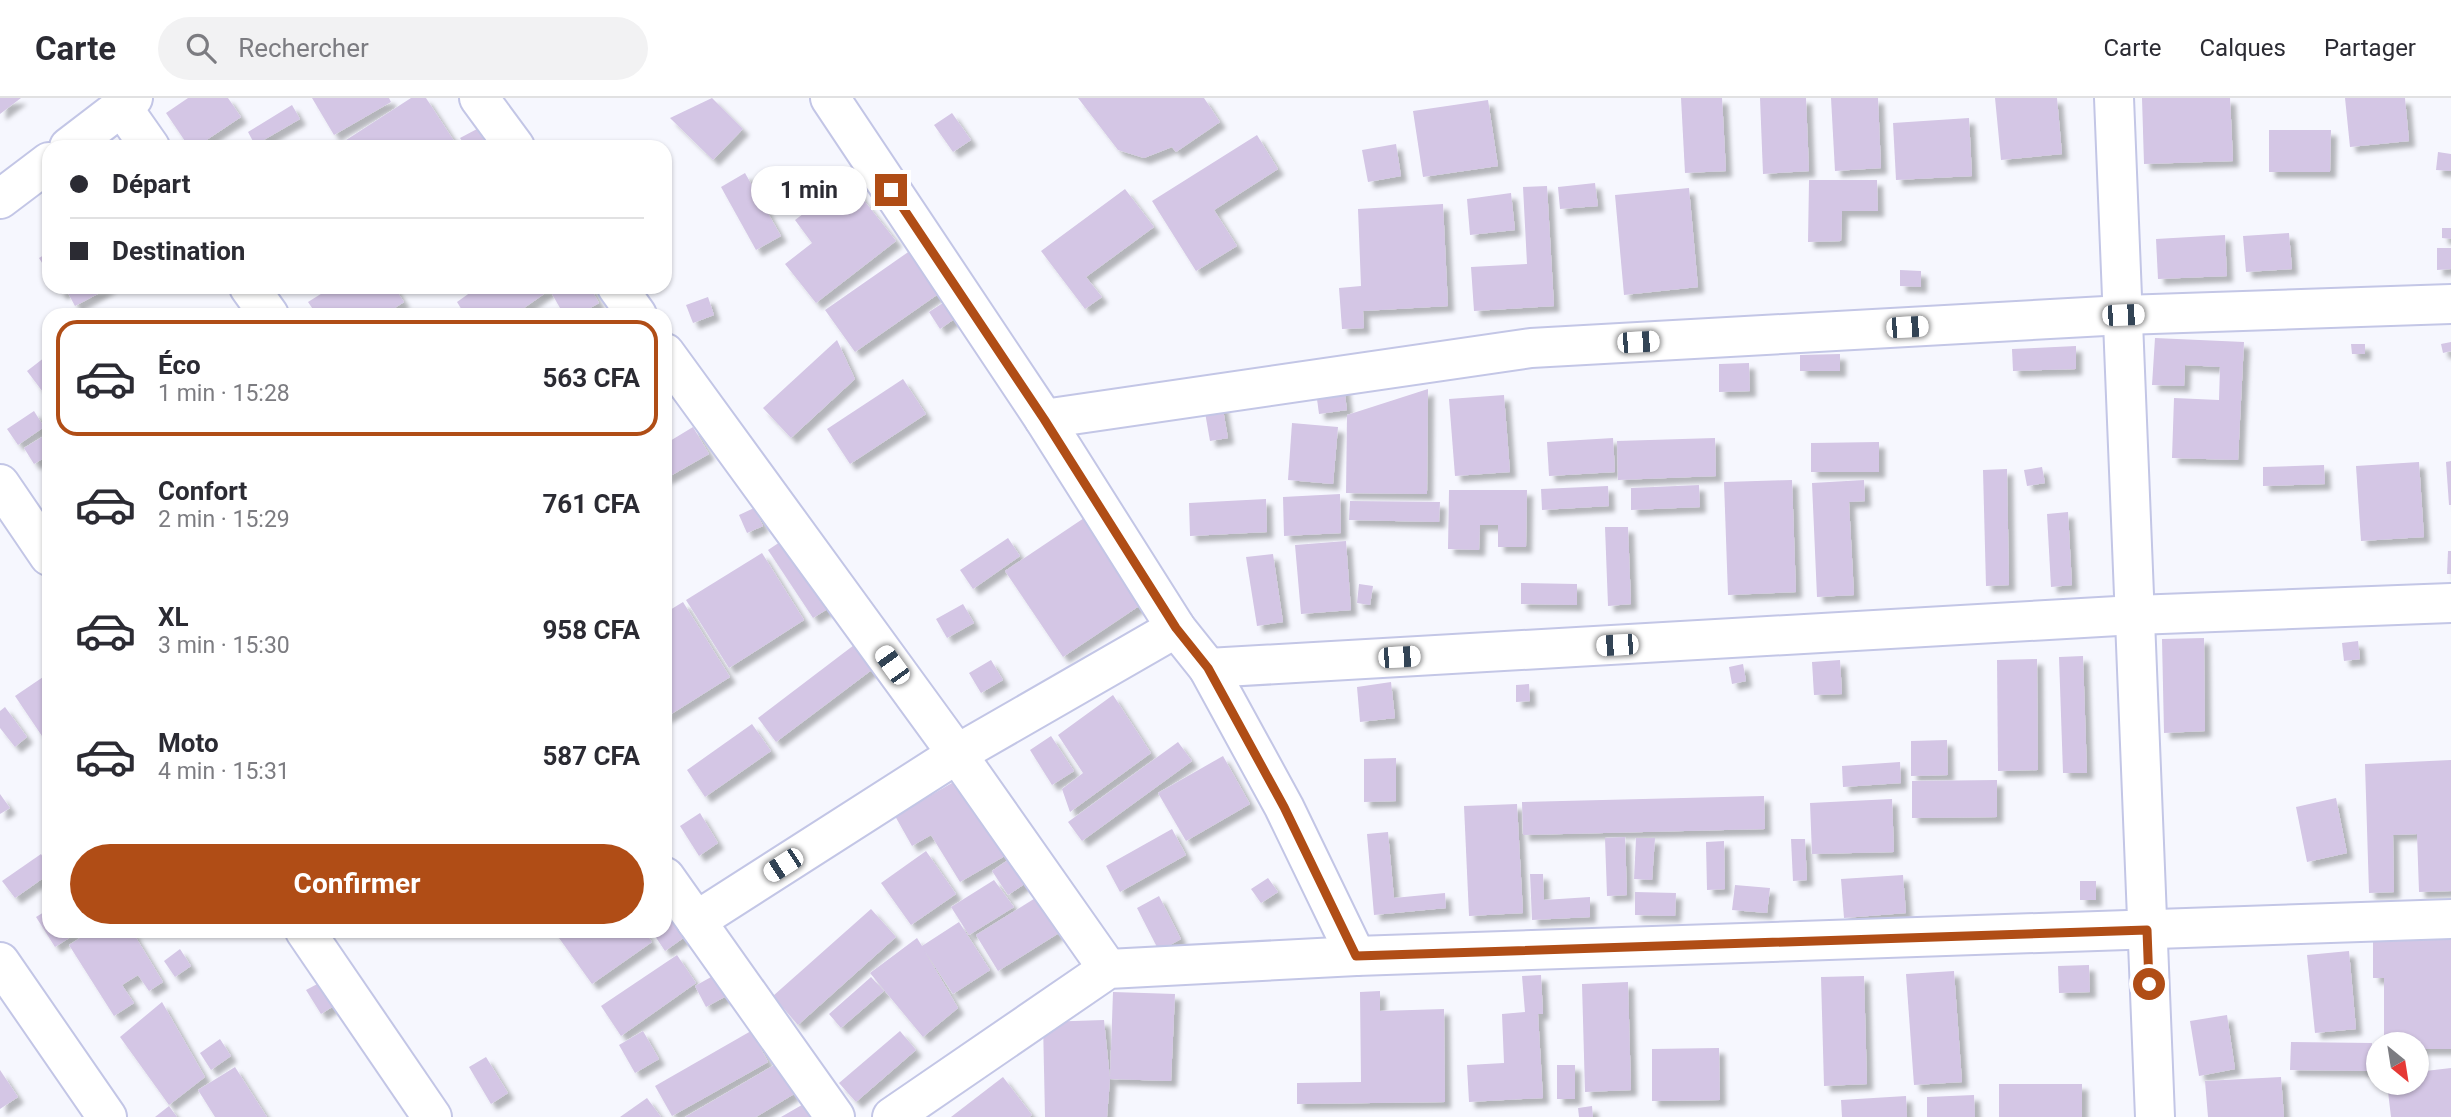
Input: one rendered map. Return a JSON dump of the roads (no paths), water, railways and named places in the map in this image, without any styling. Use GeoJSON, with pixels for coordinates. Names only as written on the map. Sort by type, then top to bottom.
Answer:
{"type":"FeatureCollection","features":[{"type":"Feature","properties":{"kind":"street"},"geometry":{"type":"LineString","coordinates":[[479,98],[510,140]]}},
{"type":"Feature","properties":{"kind":"street"},"geometry":{"type":"LineString","coordinates":[[830,98],[1044,419],[1176,628],[1208,668],[1284,807],[1356,956]]}},
{"type":"Feature","properties":{"kind":"street"},"geometry":{"type":"LineString","coordinates":[[2114,98],[2155,1117]]}},
{"type":"Feature","properties":{"kind":"street"},"geometry":{"type":"LineString","coordinates":[[78,140],[127,102],[146,140]]}},
{"type":"Feature","properties":{"kind":"street"},"geometry":{"type":"LineString","coordinates":[[0,199],[42,167]]}},
{"type":"Feature","properties":{"kind":"street"},"geometry":{"type":"LineString","coordinates":[[1044,419],[1531,348],[2123,315],[2451,304]]}},
{"type":"Feature","properties":{"kind":"street"},"geometry":{"type":"LineString","coordinates":[[672,363],[957,754],[1108,970]]}},
{"type":"Feature","properties":{"kind":"street"},"geometry":{"type":"LineString","coordinates":[[0,484],[42,546]]}},
{"type":"Feature","properties":{"kind":"street"},"geometry":{"type":"LineString","coordinates":[[1208,668],[2135,615],[2451,603]]}},
{"type":"Feature","properties":{"kind":"street"},"geometry":{"type":"LineString","coordinates":[[696,921],[957,754],[1176,628]]}},
{"type":"Feature","properties":{"kind":"street"},"geometry":{"type":"LineString","coordinates":[[672,887],[835,1117]]}},
{"type":"Feature","properties":{"kind":"street"},"geometry":{"type":"LineString","coordinates":[[892,1117],[1108,970],[1356,956],[2451,919]]}},
{"type":"Feature","properties":{"kind":"street"},"geometry":{"type":"LineString","coordinates":[[310,938],[432,1117]]}},
{"type":"Feature","properties":{"kind":"street"},"geometry":{"type":"LineString","coordinates":[[3,974],[107,1117]]}}]}
